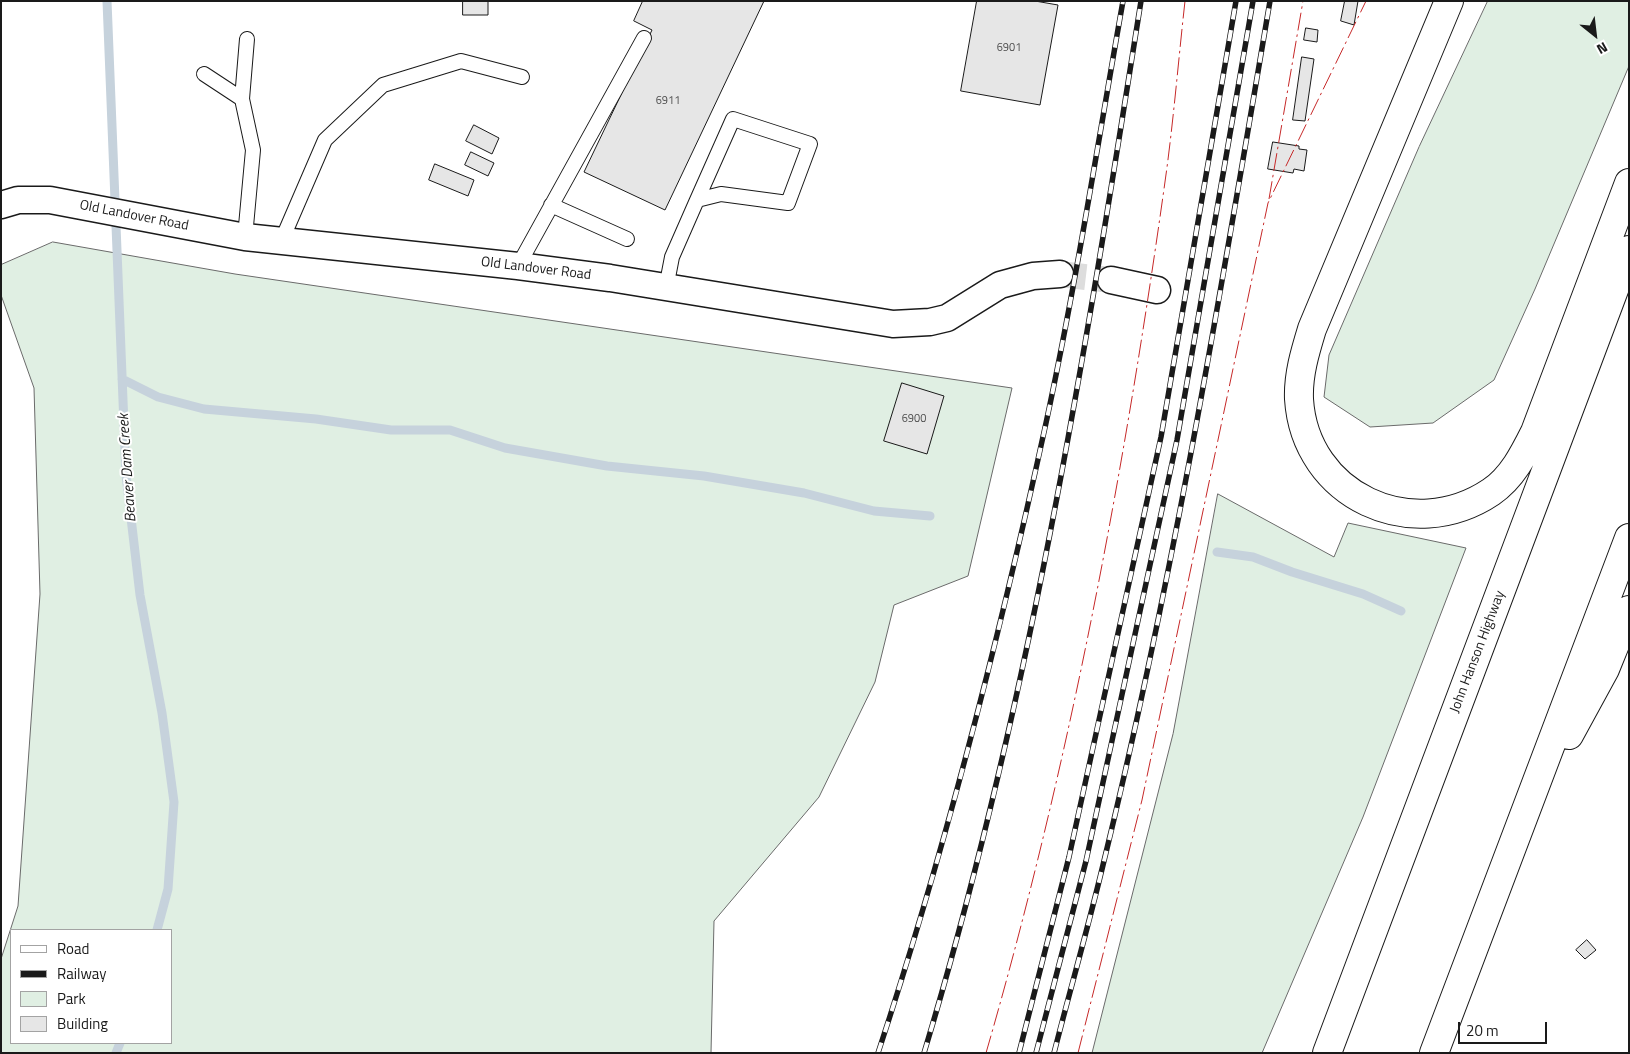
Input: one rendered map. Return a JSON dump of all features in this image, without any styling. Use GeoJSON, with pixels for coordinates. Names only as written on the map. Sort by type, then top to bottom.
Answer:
{"type":"FeatureCollection","features":[{"type":"Feature","properties":{"kind":"highway"},"geometry":{"type":"LineString","coordinates":[[1449,1],[1312,329],[1304,355],[1300,376],[1299,400],[1303,422],[1322,462],[1336,479],[1353,494],[1377,507],[1399,513],[1426,515],[1450,511],[1472,503],[1492,491],[1511,474],[1535,432],[1629,183]]}},
{"type":"Feature","properties":{"kind":"highway","name":"John Hanson Highway"},"geometry":{"type":"LineString","coordinates":[[1327,1053],[1629,250]]}},
{"type":"Feature","properties":{"kind":"highway"},"geometry":{"type":"LineString","coordinates":[[1434,1053],[1629,538]]}},
{"type":"Feature","properties":{"kind":"highway"},"geometry":{"type":"LineString","coordinates":[[1520,827],[1605,669],[1629,610]]}},
{"type":"Feature","properties":{"kind":"street","name":"Old Landover Road"},"geometry":{"type":"LineString","coordinates":[[1,205],[34,199],[66,203],[245,237],[518,266],[872,322],[913,324],[947,318],[993,289],[1016,280],[1060,274]]}},
{"type":"Feature","properties":{"kind":"street"},"geometry":{"type":"LineString","coordinates":[[1111,280],[1157,290]]}},
{"type":"Feature","properties":{"kind":"lane"},"geometry":{"type":"LineString","coordinates":[[518,266],[644,38]]}},
{"type":"Feature","properties":{"kind":"lane"},"geometry":{"type":"LineString","coordinates":[[245,237],[254,150],[242,98],[247,39]]}},
{"type":"Feature","properties":{"kind":"lane"},"geometry":{"type":"LineString","coordinates":[[281,242],[325,140],[383,85],[461,61],[522,77]]}},
{"type":"Feature","properties":{"kind":"lane"},"geometry":{"type":"LineString","coordinates":[[204,74],[242,98]]}},
{"type":"Feature","properties":{"kind":"lane"},"geometry":{"type":"LineString","coordinates":[[666,288],[672,257],[697,200],[733,119],[810,144],[788,203],[721,194],[697,200]]}},
{"type":"Feature","properties":{"kind":"lane"},"geometry":{"type":"LineString","coordinates":[[551,205],[627,239]]}},
{"type":"Feature","properties":{"kind":"green space"},"geometry":{"type":"Polygon","coordinates":[[[1488,1],[1629,1],[1629,66],[1535,289],[1494,380],[1433,423],[1370,427],[1324,397],[1329,355],[1419,147],[1488,1]]]}},
{"type":"Feature","properties":{"kind":"green space"},"geometry":{"type":"Polygon","coordinates":[[[53,242],[235,274],[1012,388],[968,576],[894,605],[875,682],[819,797],[714,921],[711,1053],[1,1053],[1,959],[10,931],[10,1044],[172,1044],[172,929],[11,929],[18,906],[40,594],[34,388],[1,295],[1,265],[53,242]]]}},
{"type":"Feature","properties":{"kind":"green space"},"geometry":{"type":"Polygon","coordinates":[[[1218,494],[1334,557],[1348,523],[1466,548],[1363,817],[1262,1053],[1092,1053],[1173,734],[1218,494]]]}},
{"type":"Feature","properties":{"kind":"building"},"geometry":{"type":"Polygon","coordinates":[[[463,1],[488,1],[488,15],[463,15],[463,1]]]}},
{"type":"Feature","properties":{"kind":"building"},"geometry":{"type":"Polygon","coordinates":[[[643,1],[764,1],[665,210],[584,172],[652,30],[634,21],[643,1]]]}},
{"type":"Feature","properties":{"kind":"building"},"geometry":{"type":"Polygon","coordinates":[[[977,1],[1035,1],[1058,5],[1040,105],[961,91],[977,1]]]}},
{"type":"Feature","properties":{"kind":"building"},"geometry":{"type":"Polygon","coordinates":[[[1345,1],[1358,1],[1354,25],[1341,21],[1345,1]]]}},
{"type":"Feature","properties":{"kind":"building"},"geometry":{"type":"Polygon","coordinates":[[[1306,28],[1318,30],[1317,42],[1304,40],[1306,28]]]}},
{"type":"Feature","properties":{"kind":"building"},"geometry":{"type":"Polygon","coordinates":[[[1302,57],[1314,59],[1305,121],[1293,120],[1302,57]]]}},
{"type":"Feature","properties":{"kind":"building"},"geometry":{"type":"Polygon","coordinates":[[[474,125],[499,138],[492,154],[466,141],[474,125]]]}},
{"type":"Feature","properties":{"kind":"building"},"geometry":{"type":"Polygon","coordinates":[[[1273,142],[1299,146],[1299,149],[1307,150],[1304,171],[1294,169],[1293,173],[1268,169],[1273,142]]]}},
{"type":"Feature","properties":{"kind":"building"},"geometry":{"type":"Polygon","coordinates":[[[471,152],[494,163],[488,176],[465,165],[471,152]]]}},
{"type":"Feature","properties":{"kind":"building"},"geometry":{"type":"Polygon","coordinates":[[[435,164],[474,180],[468,196],[429,180],[435,164]]]}},
{"type":"Feature","properties":{"kind":"building"},"geometry":{"type":"Polygon","coordinates":[[[902,383],[944,396],[927,454],[884,441],[902,383]]]}},
{"type":"Feature","properties":{"kind":"building"},"geometry":{"type":"Polygon","coordinates":[[[1587,940],[1596,950],[1585,959],[1576,950],[1587,940]]]}},
{"type":"Feature","properties":{"kind":"waterway","name":"Beaver Dam Creek"},"geometry":{"type":"LineString","coordinates":[[107,1],[126,475],[140,595],[162,713],[174,802],[168,889],[157,929]]}},
{"type":"Feature","properties":{"kind":"waterway"},"geometry":{"type":"LineString","coordinates":[[122,379],[158,397],[204,409],[316,419],[391,430],[450,430],[505,448],[607,466],[704,476],[804,493],[874,511],[930,516]]}},
{"type":"Feature","properties":{"kind":"waterway"},"geometry":{"type":"LineString","coordinates":[[1217,552],[1253,557],[1292,572],[1363,594],[1401,611]]}},
{"type":"Feature","properties":{"kind":"waterway","name":"Beaver Dam Creek"},"geometry":{"type":"LineString","coordinates":[[116,1053],[120,1044]]}},
{"type":"Feature","properties":{"kind":"tunnel"},"geometry":{"type":"LineString","coordinates":[[1060,274],[1111,280]]}},
{"type":"Feature","properties":{"kind":"railway"},"geometry":{"type":"LineString","coordinates":[[878,1053],[949,819],[1010,582],[1046,423],[1067,318],[1123,1]]}},
{"type":"Feature","properties":{"kind":"railway"},"geometry":{"type":"LineString","coordinates":[[924,1053],[961,924],[994,794],[1024,663],[1075,399],[1141,1]]}},
{"type":"Feature","properties":{"kind":"railway"},"geometry":{"type":"LineString","coordinates":[[1019,1053],[1069,857],[1161,437],[1236,1]]}},
{"type":"Feature","properties":{"kind":"railway"},"geometry":{"type":"LineString","coordinates":[[1036,1053],[1086,861],[1177,440],[1253,1]]}},
{"type":"Feature","properties":{"kind":"railway"},"geometry":{"type":"LineString","coordinates":[[1054,1053],[1103,865],[1152,650],[1174,543],[1270,1]]}},
{"type":"Feature","properties":{"kind":"power"},"geometry":{"type":"LineString","coordinates":[[986,1053],[1016,947],[1043,840],[1068,732],[1111,516],[1148,298],[1164,189],[1185,1]]}},
{"type":"Feature","properties":{"kind":"power"},"geometry":{"type":"LineString","coordinates":[[1269,199],[1303,1]]}},
{"type":"Feature","properties":{"kind":"power"},"geometry":{"type":"LineString","coordinates":[[1078,1053],[1142,800],[1268,203],[1366,1]]}}]}
